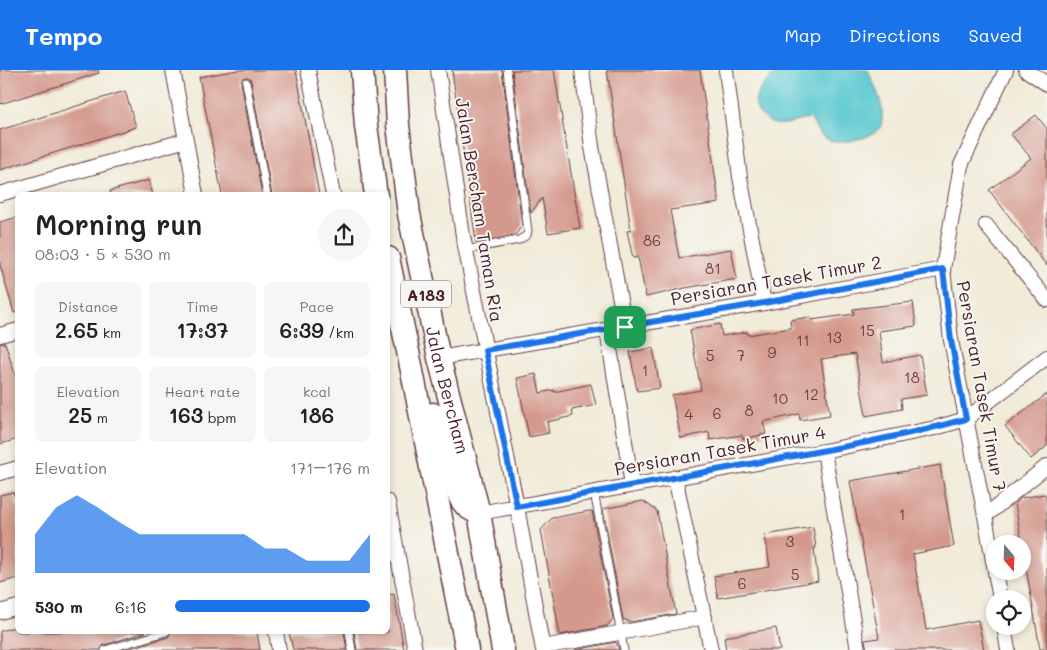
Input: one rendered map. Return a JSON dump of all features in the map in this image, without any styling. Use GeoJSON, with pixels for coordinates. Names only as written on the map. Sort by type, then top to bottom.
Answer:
{"type":"FeatureCollection","features":[{"type":"Feature","properties":{"kind":"main road"},"geometry":{"type":"LineString","coordinates":[[362,70],[366,126],[376,192]]}},
{"type":"Feature","properties":{"kind":"main road"},"geometry":{"type":"LineString","coordinates":[[384,70],[386,95],[398,125]]}},
{"type":"Feature","properties":{"kind":"main road","name":"Jalan Bercham"},"geometry":{"type":"LineString","coordinates":[[395,70],[398,125],[409,214],[439,358],[479,513],[504,650]]}},
{"type":"Feature","properties":{"kind":"main road","name":"Jalan Bercham"},"geometry":{"type":"LineString","coordinates":[[390,267],[467,650]]}},
{"type":"Feature","properties":{"kind":"main road"},"geometry":{"type":"LineString","coordinates":[[410,361],[426,384],[459,495],[468,508],[479,513]]}},
{"type":"Feature","properties":{"kind":"street"},"geometry":{"type":"LineString","coordinates":[[173,70],[195,192]]}},
{"type":"Feature","properties":{"kind":"street"},"geometry":{"type":"LineString","coordinates":[[308,70],[332,192]]}},
{"type":"Feature","properties":{"kind":"street","name":"Jalan Bercham Taman Ria"},"geometry":{"type":"LineString","coordinates":[[438,70],[465,250],[517,507],[543,648]]}},
{"type":"Feature","properties":{"kind":"street"},"geometry":{"type":"LineString","coordinates":[[582,70],[592,146],[625,327]]}},
{"type":"Feature","properties":{"kind":"street"},"geometry":{"type":"LineString","coordinates":[[726,70],[740,178],[764,303]]}},
{"type":"Feature","properties":{"kind":"street","name":"Persiaran Tasek Timur 7"},"geometry":{"type":"LineString","coordinates":[[998,590],[986,516],[951,340],[943,269],[960,165],[1006,70]]}},
{"type":"Feature","properties":{"kind":"street"},"geometry":{"type":"LineString","coordinates":[[1026,70],[1047,84]]}},
{"type":"Feature","properties":{"kind":"street"},"geometry":{"type":"LineString","coordinates":[[0,194],[186,140]]}},
{"type":"Feature","properties":{"kind":"street"},"geometry":{"type":"LineString","coordinates":[[986,225],[1047,300]]}},
{"type":"Feature","properties":{"kind":"street","name":"Persiaran Tasek Timur 2"},"geometry":{"type":"LineString","coordinates":[[439,358],[764,303],[943,269]]}},
{"type":"Feature","properties":{"kind":"street"},"geometry":{"type":"LineString","coordinates":[[607,330],[632,485]]}},
{"type":"Feature","properties":{"kind":"street"},"geometry":{"type":"LineString","coordinates":[[0,335],[15,331]]}},
{"type":"Feature","properties":{"kind":"street"},"geometry":{"type":"LineString","coordinates":[[966,419],[1047,357]]}},
{"type":"Feature","properties":{"kind":"street","name":"Persiaran Tasek Timur 4"},"geometry":{"type":"LineString","coordinates":[[479,513],[824,451],[935,428],[966,419]]}},
{"type":"Feature","properties":{"kind":"street"},"geometry":{"type":"LineString","coordinates":[[824,451],[858,650]]}},
{"type":"Feature","properties":{"kind":"street"},"geometry":{"type":"LineString","coordinates":[[986,516],[1047,466]]}},
{"type":"Feature","properties":{"kind":"street"},"geometry":{"type":"LineString","coordinates":[[0,473],[15,469]]}},
{"type":"Feature","properties":{"kind":"street"},"geometry":{"type":"LineString","coordinates":[[676,477],[711,650]]}},
{"type":"Feature","properties":{"kind":"street"},"geometry":{"type":"LineString","coordinates":[[390,526],[392,550],[414,650]]}},
{"type":"Feature","properties":{"kind":"street"},"geometry":{"type":"LineString","coordinates":[[0,612],[15,608]]}},
{"type":"Feature","properties":{"kind":"street"},"geometry":{"type":"LineString","coordinates":[[543,648],[705,617]]}},
{"type":"Feature","properties":{"kind":"street"},"geometry":{"type":"LineString","coordinates":[[276,634],[279,650]]}},
{"type":"Feature","properties":{"kind":"street"},"geometry":{"type":"LineString","coordinates":[[1006,635],[1008,650]]}},
{"type":"Feature","properties":{"kind":"lane"},"geometry":{"type":"LineString","coordinates":[[465,250],[519,240],[528,231],[507,70]]}},
{"type":"Feature","properties":{"kind":"lane"},"geometry":{"type":"LineString","coordinates":[[246,82],[266,192]]}},
{"type":"Feature","properties":{"kind":"lane"},"geometry":{"type":"LineString","coordinates":[[594,492],[624,650]]}},
{"type":"Feature","properties":{"kind":"lane"},"geometry":{"type":"LineString","coordinates":[[105,650],[159,634]]}},
{"type":"Feature","properties":{"kind":"lane"},"geometry":{"type":"LineString","coordinates":[[349,634],[352,650]]}},
{"type":"Feature","properties":{"kind":"water"},"geometry":{"type":"Polygon","coordinates":[[[781,70],[868,70],[882,107],[880,128],[875,133],[862,138],[832,141],[821,135],[810,118],[784,124],[770,122],[757,110],[756,97],[764,84],[781,70]]]}},
{"type":"Feature","properties":{"kind":"building"},"geometry":{"type":"Polygon","coordinates":[[[0,70],[98,70],[99,73],[0,104],[0,70]]]}},
{"type":"Feature","properties":{"kind":"building"},"geometry":{"type":"Polygon","coordinates":[[[238,70],[296,70],[318,192],[271,192],[251,81],[250,78],[246,77],[242,78],[241,83],[261,192],[221,192],[199,77],[238,70]]]}},
{"type":"Feature","properties":{"kind":"building"},"geometry":{"type":"Polygon","coordinates":[[[452,70],[502,70],[522,226],[515,235],[476,242],[452,70]]]}},
{"type":"Feature","properties":{"kind":"building"},"geometry":{"type":"Polygon","coordinates":[[[512,70],[554,70],[580,228],[548,233],[542,198],[531,213],[512,70]]]}},
{"type":"Feature","properties":{"kind":"building"},"geometry":{"type":"Polygon","coordinates":[[[607,70],[700,70],[719,203],[670,210],[679,258],[731,249],[737,279],[646,297],[638,257],[633,258],[627,231],[631,230],[607,70]]]}},
{"type":"Feature","properties":{"kind":"building"},"geometry":{"type":"Polygon","coordinates":[[[125,91],[136,127],[0,170],[0,130],[125,91]]]}},
{"type":"Feature","properties":{"kind":"building"},"geometry":{"type":"Polygon","coordinates":[[[1036,115],[1047,129],[1047,266],[989,190],[1031,158],[1011,134],[1036,115]]]}},
{"type":"Feature","properties":{"kind":"building"},"geometry":{"type":"Polygon","coordinates":[[[149,180],[152,192],[110,192],[149,180]]]}},
{"type":"Feature","properties":{"kind":"building"},"geometry":{"type":"Polygon","coordinates":[[[15,218],[14,313],[0,265],[0,222],[15,218]]]}},
{"type":"Feature","properties":{"kind":"building"},"geometry":{"type":"Polygon","coordinates":[[[913,302],[916,326],[879,331],[883,362],[920,355],[927,395],[901,399],[902,409],[866,416],[855,354],[821,359],[830,415],[800,420],[799,414],[763,422],[766,434],[743,439],[742,435],[710,440],[709,432],[681,438],[672,395],[701,390],[690,330],[720,324],[722,336],[747,332],[748,335],[791,328],[790,320],[810,317],[811,320],[854,314],[853,309],[913,302]]]}},
{"type":"Feature","properties":{"kind":"building"},"geometry":{"type":"Polygon","coordinates":[[[5,343],[15,375],[15,440],[0,444],[0,344],[5,343]]]}},
{"type":"Feature","properties":{"kind":"building"},"geometry":{"type":"Polygon","coordinates":[[[653,348],[660,388],[637,391],[630,352],[653,348]]]}},
{"type":"Feature","properties":{"kind":"building"},"geometry":{"type":"Polygon","coordinates":[[[536,374],[540,393],[591,384],[596,405],[572,410],[573,416],[547,422],[549,433],[529,437],[517,378],[536,374]]]}},
{"type":"Feature","properties":{"kind":"building"},"geometry":{"type":"Polygon","coordinates":[[[1047,394],[1047,446],[1031,459],[1005,426],[1047,394]]]}},
{"type":"Feature","properties":{"kind":"building"},"geometry":{"type":"Polygon","coordinates":[[[940,465],[954,546],[913,554],[926,630],[978,620],[984,650],[867,650],[865,640],[879,638],[850,481],[940,465]]]}},
{"type":"Feature","properties":{"kind":"building"},"geometry":{"type":"Polygon","coordinates":[[[13,492],[15,498],[15,579],[0,583],[0,495],[13,492]]]}},
{"type":"Feature","properties":{"kind":"building"},"geometry":{"type":"Polygon","coordinates":[[[1045,494],[1047,504],[1047,649],[1040,649],[1028,580],[1031,580],[1031,535],[1020,535],[1015,503],[1021,498],[1045,494]]]}},
{"type":"Feature","properties":{"kind":"building"},"geometry":{"type":"Polygon","coordinates":[[[643,501],[657,511],[676,614],[630,622],[623,619],[603,509],[643,501]]]}},
{"type":"Feature","properties":{"kind":"building"},"geometry":{"type":"Polygon","coordinates":[[[592,511],[613,619],[607,626],[560,635],[541,530],[552,518],[592,511]]]}},
{"type":"Feature","properties":{"kind":"building"},"geometry":{"type":"Polygon","coordinates":[[[813,527],[818,581],[718,598],[714,576],[770,567],[765,535],[813,527]]]}},
{"type":"Feature","properties":{"kind":"building"},"geometry":{"type":"Polygon","coordinates":[[[394,594],[404,650],[357,650],[354,634],[390,634],[390,595],[394,594]]]}},
{"type":"Feature","properties":{"kind":"building"},"geometry":{"type":"Polygon","coordinates":[[[15,627],[15,634],[140,634],[104,645],[100,650],[0,650],[0,631],[15,627]]]}},
{"type":"Feature","properties":{"kind":"building"},"geometry":{"type":"Polygon","coordinates":[[[776,628],[780,650],[726,650],[724,637],[776,628]]]}},
{"type":"Feature","properties":{"kind":"building"},"geometry":{"type":"Polygon","coordinates":[[[170,634],[257,634],[260,650],[124,650],[168,637],[170,634]]]}},
{"type":"Feature","properties":{"kind":"building"},"geometry":{"type":"Polygon","coordinates":[[[289,634],[344,634],[347,650],[293,650],[289,634]]]}},
{"type":"Feature","properties":{"kind":"building"},"geometry":{"type":"Polygon","coordinates":[[[616,642],[619,650],[575,650],[616,642]]]}},
{"type":"Feature","properties":{"kind":"route"},"geometry":{"type":"LineString","coordinates":[[943,269],[951,340],[966,419],[935,428],[824,451],[517,507],[485,350],[625,327],[943,269]]}}]}
